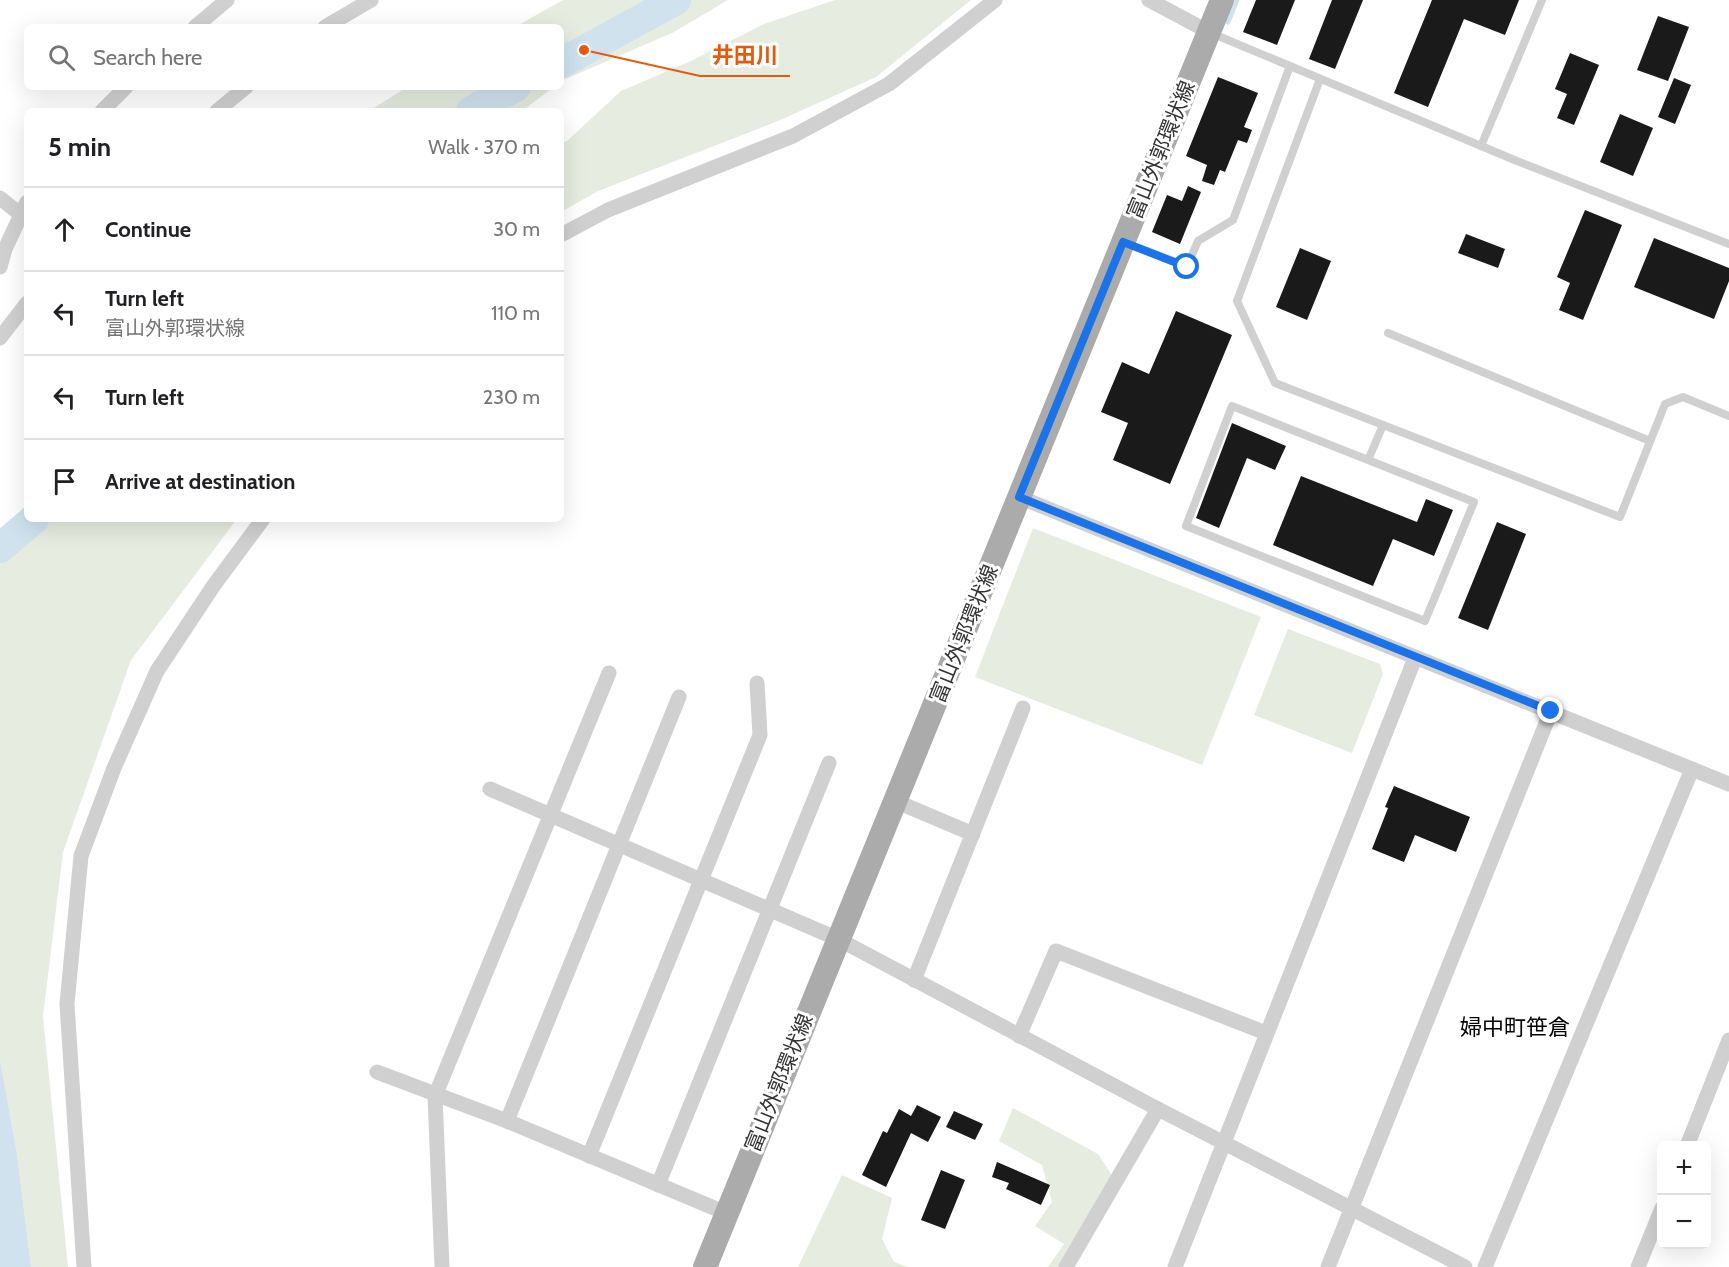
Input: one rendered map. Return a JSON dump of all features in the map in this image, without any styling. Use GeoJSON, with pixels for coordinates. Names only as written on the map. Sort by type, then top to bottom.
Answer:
{"type":"FeatureCollection","features":[{"type":"Feature","properties":{"kind":"main road","name":"富山外郭環状線"},"geometry":{"type":"LineString","coordinates":[[705,1267],[1222,0]]}},
{"type":"Feature","properties":{"kind":"street"},"geometry":{"type":"LineString","coordinates":[[199,24],[227,0]]}},
{"type":"Feature","properties":{"kind":"street"},"geometry":{"type":"LineString","coordinates":[[330,24],[371,0]]}},
{"type":"Feature","properties":{"kind":"street"},"geometry":{"type":"LineString","coordinates":[[564,233],[608,210],[793,136],[879,90],[994,0]]}},
{"type":"Feature","properties":{"kind":"street"},"geometry":{"type":"LineString","coordinates":[[1149,0],[1209,32]]}},
{"type":"Feature","properties":{"kind":"street"},"geometry":{"type":"LineString","coordinates":[[105,108],[123,90]]}},
{"type":"Feature","properties":{"kind":"street"},"geometry":{"type":"LineString","coordinates":[[221,108],[242,90]]}},
{"type":"Feature","properties":{"kind":"street"},"geometry":{"type":"LineString","coordinates":[[0,198],[24,208],[0,267]]}},
{"type":"Feature","properties":{"kind":"street"},"geometry":{"type":"LineString","coordinates":[[0,338],[24,307]]}},
{"type":"Feature","properties":{"kind":"street"},"geometry":{"type":"LineString","coordinates":[[1019,497],[1729,784]]}},
{"type":"Feature","properties":{"kind":"street"},"geometry":{"type":"LineString","coordinates":[[84,1267],[67,1004],[81,856],[114,768],[157,671],[214,585],[262,522]]}},
{"type":"Feature","properties":{"kind":"street"},"geometry":{"type":"LineString","coordinates":[[1174,1267],[1415,657]]}},
{"type":"Feature","properties":{"kind":"street"},"geometry":{"type":"LineString","coordinates":[[442,1267],[435,1096],[609,673]]}},
{"type":"Feature","properties":{"kind":"street"},"geometry":{"type":"LineString","coordinates":[[589,1156],[760,735],[757,683]]}},
{"type":"Feature","properties":{"kind":"street"},"geometry":{"type":"LineString","coordinates":[[507,1121],[679,697]]}},
{"type":"Feature","properties":{"kind":"street"},"geometry":{"type":"LineString","coordinates":[[914,980],[1023,708]]}},
{"type":"Feature","properties":{"kind":"street"},"geometry":{"type":"LineString","coordinates":[[1328,1267],[1551,711]]}},
{"type":"Feature","properties":{"kind":"street"},"geometry":{"type":"LineString","coordinates":[[658,1185],[829,763]]}},
{"type":"Feature","properties":{"kind":"street"},"geometry":{"type":"LineString","coordinates":[[1485,1267],[1692,768]]}},
{"type":"Feature","properties":{"kind":"street"},"geometry":{"type":"LineString","coordinates":[[490,789],[838,939],[1158,1109],[1465,1267]]}},
{"type":"Feature","properties":{"kind":"street"},"geometry":{"type":"LineString","coordinates":[[896,801],[973,834]]}},
{"type":"Feature","properties":{"kind":"street"},"geometry":{"type":"LineString","coordinates":[[1019,1036],[1056,951],[1266,1034]]}},
{"type":"Feature","properties":{"kind":"street"},"geometry":{"type":"LineString","coordinates":[[1689,1141],[1729,1040]]}},
{"type":"Feature","properties":{"kind":"street"},"geometry":{"type":"LineString","coordinates":[[377,1072],[435,1096],[507,1121],[726,1213]]}},
{"type":"Feature","properties":{"kind":"street"},"geometry":{"type":"LineString","coordinates":[[1066,1267],[1158,1109]]}},
{"type":"Feature","properties":{"kind":"street"},"geometry":{"type":"LineString","coordinates":[[1638,1267],[1657,1220]]}},
{"type":"Feature","properties":{"kind":"lane"},"geometry":{"type":"LineString","coordinates":[[1481,146],[1542,0]]}},
{"type":"Feature","properties":{"kind":"lane"},"geometry":{"type":"LineString","coordinates":[[1209,32],[1481,146],[1729,244]]}},
{"type":"Feature","properties":{"kind":"lane"},"geometry":{"type":"LineString","coordinates":[[1123,242],[1187,267],[1198,241],[1233,220],[1290,66]]}},
{"type":"Feature","properties":{"kind":"lane"},"geometry":{"type":"LineString","coordinates":[[1320,79],[1238,301],[1275,382],[1620,517],[1665,404],[1683,397],[1729,416]]}},
{"type":"Feature","properties":{"kind":"lane"},"geometry":{"type":"LineString","coordinates":[[1388,333],[1650,441]]}},
{"type":"Feature","properties":{"kind":"lane"},"geometry":{"type":"LineString","coordinates":[[1232,406],[1369,458],[1474,502],[1425,621],[1185,526],[1232,406]]}},
{"type":"Feature","properties":{"kind":"lane"},"geometry":{"type":"LineString","coordinates":[[1369,458],[1383,425]]}},
{"type":"Feature","properties":{"kind":"shaded area"},"geometry":{"type":"Polygon","coordinates":[[[563,0],[728,0],[674,32],[564,80],[564,24],[520,24],[563,0]]]}},
{"type":"Feature","properties":{"kind":"shaded area"},"geometry":{"type":"Polygon","coordinates":[[[835,0],[971,0],[876,77],[778,121],[598,191],[564,210],[564,142],[621,91],[691,61],[764,24],[835,0]]]}},
{"type":"Feature","properties":{"kind":"shaded area"},"geometry":{"type":"Polygon","coordinates":[[[402,90],[550,90],[526,108],[374,108],[402,90]]]}},
{"type":"Feature","properties":{"kind":"shaded area"},"geometry":{"type":"Polygon","coordinates":[[[28,522],[235,522],[131,660],[63,852],[43,1016],[68,1267],[31,1267],[17,1154],[0,1059],[0,559],[28,522]]]}},
{"type":"Feature","properties":{"kind":"shaded area"},"geometry":{"type":"Polygon","coordinates":[[[1033,528],[1261,617],[1202,765],[975,677],[1033,528]]]}},
{"type":"Feature","properties":{"kind":"shaded area"},"geometry":{"type":"Polygon","coordinates":[[[1288,629],[1380,664],[1383,674],[1352,753],[1254,715],[1288,629]]]}},
{"type":"Feature","properties":{"kind":"shaded area"},"geometry":{"type":"Polygon","coordinates":[[[1013,1108],[1098,1154],[1115,1180],[1069,1267],[1048,1267],[1064,1244],[1035,1226],[1052,1202],[1042,1165],[999,1141],[1013,1108]]]}},
{"type":"Feature","properties":{"kind":"shaded area"},"geometry":{"type":"Polygon","coordinates":[[[842,1175],[892,1198],[882,1239],[894,1262],[908,1267],[798,1267],[842,1175]]]}},
{"type":"Feature","properties":{"kind":"water"},"geometry":{"type":"Polygon","coordinates":[[[0,1059],[17,1154],[31,1267],[0,1267],[0,1059]]]}},
{"type":"Feature","properties":{"kind":"building"},"geometry":{"type":"Polygon","coordinates":[[[1256,0],[1295,0],[1277,45],[1243,32],[1256,0]]]}},
{"type":"Feature","properties":{"kind":"building"},"geometry":{"type":"Polygon","coordinates":[[[1332,0],[1363,0],[1335,69],[1309,59],[1332,0]]]}},
{"type":"Feature","properties":{"kind":"building"},"geometry":{"type":"Polygon","coordinates":[[[1432,0],[1519,0],[1505,35],[1464,19],[1428,107],[1394,93],[1432,0]]]}},
{"type":"Feature","properties":{"kind":"building"},"geometry":{"type":"Polygon","coordinates":[[[1658,16],[1689,27],[1668,81],[1637,70],[1658,16]]]}},
{"type":"Feature","properties":{"kind":"building"},"geometry":{"type":"Polygon","coordinates":[[[1570,53],[1599,65],[1574,125],[1557,118],[1567,94],[1555,89],[1570,53]]]}},
{"type":"Feature","properties":{"kind":"building"},"geometry":{"type":"Polygon","coordinates":[[[1218,77],[1258,93],[1244,127],[1252,130],[1247,143],[1238,140],[1225,172],[1220,170],[1214,185],[1202,181],[1207,165],[1186,156],[1218,77]]]}},
{"type":"Feature","properties":{"kind":"building"},"geometry":{"type":"Polygon","coordinates":[[[1674,78],[1691,85],[1675,124],[1658,117],[1674,78]]]}},
{"type":"Feature","properties":{"kind":"building"},"geometry":{"type":"Polygon","coordinates":[[[1620,114],[1653,128],[1633,176],[1600,162],[1620,114]]]}},
{"type":"Feature","properties":{"kind":"building"},"geometry":{"type":"Polygon","coordinates":[[[1188,186],[1201,192],[1180,244],[1152,232],[1167,195],[1182,201],[1188,186]]]}},
{"type":"Feature","properties":{"kind":"building"},"geometry":{"type":"Polygon","coordinates":[[[1585,210],[1622,225],[1583,320],[1559,310],[1570,283],[1557,277],[1585,210]]]}},
{"type":"Feature","properties":{"kind":"building"},"geometry":{"type":"Polygon","coordinates":[[[1466,234],[1505,249],[1498,268],[1458,253],[1466,234]]]}},
{"type":"Feature","properties":{"kind":"building"},"geometry":{"type":"Polygon","coordinates":[[[1654,238],[1729,268],[1729,281],[1714,319],[1634,287],[1654,238]]]}},
{"type":"Feature","properties":{"kind":"building"},"geometry":{"type":"Polygon","coordinates":[[[1300,248],[1331,261],[1307,320],[1276,307],[1300,248]]]}},
{"type":"Feature","properties":{"kind":"building"},"geometry":{"type":"Polygon","coordinates":[[[1176,311],[1232,335],[1170,484],[1113,460],[1128,423],[1101,412],[1122,362],[1149,374],[1176,311]]]}},
{"type":"Feature","properties":{"kind":"building"},"geometry":{"type":"Polygon","coordinates":[[[1232,423],[1286,446],[1275,470],[1247,458],[1219,528],[1196,518],[1232,423]]]}},
{"type":"Feature","properties":{"kind":"building"},"geometry":{"type":"Polygon","coordinates":[[[1301,476],[1417,522],[1426,499],[1453,510],[1434,556],[1393,539],[1373,586],[1273,545],[1301,476]]]}},
{"type":"Feature","properties":{"kind":"building"},"geometry":{"type":"Polygon","coordinates":[[[1497,522],[1526,534],[1488,630],[1458,618],[1497,522]]]}},
{"type":"Feature","properties":{"kind":"building"},"geometry":{"type":"Polygon","coordinates":[[[1394,786],[1470,817],[1456,852],[1415,835],[1404,862],[1372,849],[1394,786]]]}},
{"type":"Feature","properties":{"kind":"building"},"geometry":{"type":"Polygon","coordinates":[[[917,1105],[941,1117],[928,1142],[911,1133],[886,1187],[862,1175],[883,1131],[887,1133],[899,1109],[911,1116],[917,1105]]]}},
{"type":"Feature","properties":{"kind":"building"},"geometry":{"type":"Polygon","coordinates":[[[954,1111],[983,1124],[975,1140],[946,1127],[954,1111]]]}},
{"type":"Feature","properties":{"kind":"building"},"geometry":{"type":"Polygon","coordinates":[[[997,1162],[1050,1185],[1041,1205],[1006,1189],[1009,1183],[992,1177],[997,1162]]]}},
{"type":"Feature","properties":{"kind":"building"},"geometry":{"type":"Polygon","coordinates":[[[941,1170],[965,1180],[945,1229],[921,1220],[941,1170]]]}},
{"type":"Feature","properties":{"kind":"waterway"},"geometry":{"type":"LineString","coordinates":[[564,61],[676,0]]}},
{"type":"Feature","properties":{"kind":"waterway"},"geometry":{"type":"LineString","coordinates":[[1228,22],[1237,0]]}},
{"type":"Feature","properties":{"kind":"waterway"},"geometry":{"type":"LineString","coordinates":[[477,108],[510,90]]}},
{"type":"Feature","properties":{"kind":"waterway"},"geometry":{"type":"LineString","coordinates":[[0,548],[30,522]]}},
{"type":"Feature","properties":{"kind":"place","name":"井田川"},"geometry":{"type":"Point","coordinates":[584,50]}},
{"type":"Feature","properties":{"kind":"district","name":"婦中町笹倉"},"geometry":{"type":"Point","coordinates":[1515,1027]}},
{"type":"Feature","properties":{"kind":"route"},"geometry":{"type":"LineString","coordinates":[[1187,267],[1123,242],[1019,497],[1551,711]]}}]}
